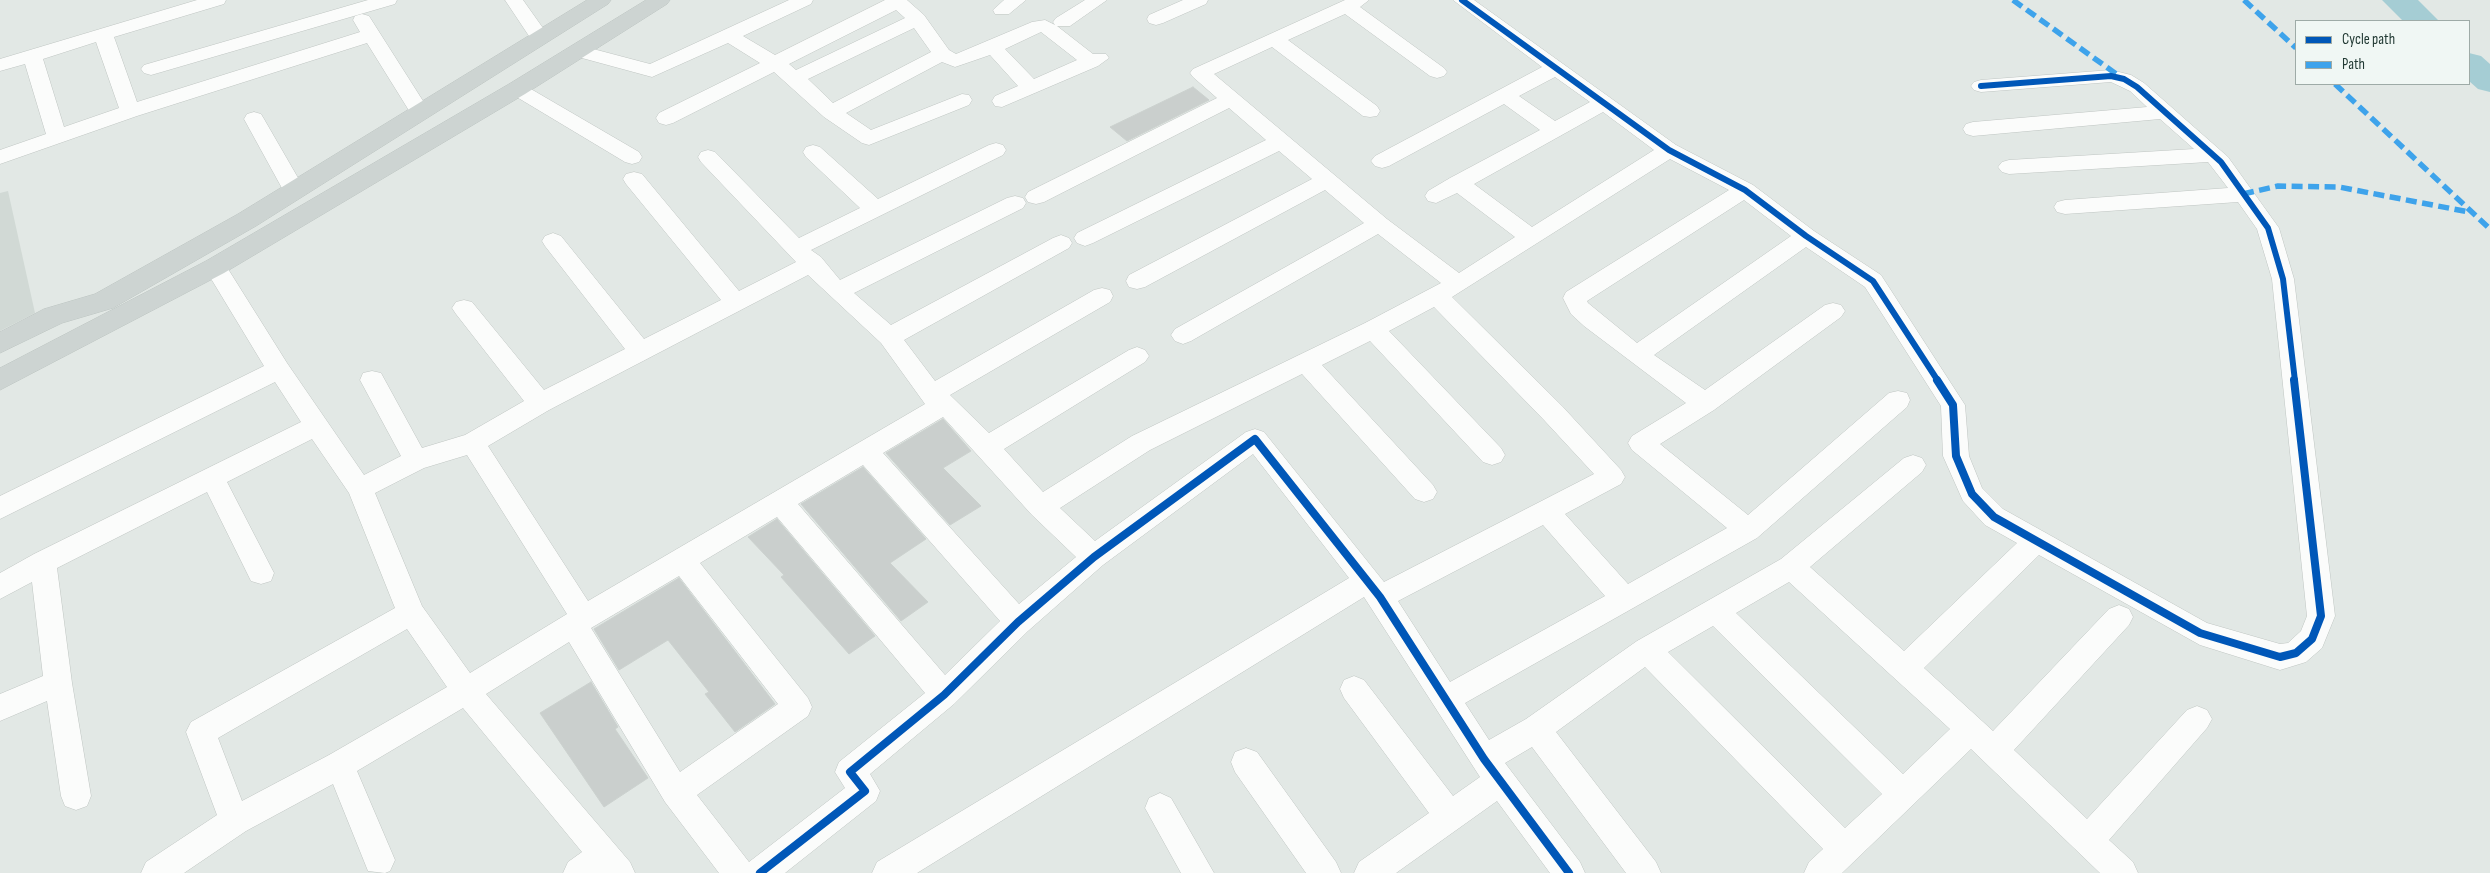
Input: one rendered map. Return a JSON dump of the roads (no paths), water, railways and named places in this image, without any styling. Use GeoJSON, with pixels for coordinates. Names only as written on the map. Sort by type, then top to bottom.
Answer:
{"type":"FeatureCollection","features":[{"type":"Feature","properties":{"kind":"main road"},"geometry":{"type":"LineString","coordinates":[[0,380],[41,348],[113,308],[294,190],[601,0]]}},
{"type":"Feature","properties":{"kind":"main road"},"geometry":{"type":"LineString","coordinates":[[0,343],[52,316],[113,308],[215,267],[517,89],[660,0]]}},
{"type":"Feature","properties":{"kind":"main road"},"geometry":{"type":"LineString","coordinates":[[0,401],[103,343],[113,308]]}},
{"type":"Feature","properties":{"kind":"main road"},"geometry":{"type":"LineString","coordinates":[[0,361],[41,348]]}},
{"type":"Feature","properties":{"kind":"street"},"geometry":{"type":"LineString","coordinates":[[0,65],[218,0]]}},
{"type":"Feature","properties":{"kind":"street"},"geometry":{"type":"LineString","coordinates":[[152,69],[352,5],[388,0]]}},
{"type":"Feature","properties":{"kind":"street"},"geometry":{"type":"LineString","coordinates":[[514,0],[540,38]]}},
{"type":"Feature","properties":{"kind":"street"},"geometry":{"type":"LineString","coordinates":[[578,51],[652,71],[804,0]]}},
{"type":"Feature","properties":{"kind":"street"},"geometry":{"type":"LineString","coordinates":[[1062,22],[1098,0]]}},
{"type":"Feature","properties":{"kind":"street"},"geometry":{"type":"LineString","coordinates":[[1156,19],[1200,0]]}},
{"type":"Feature","properties":{"kind":"street"},"geometry":{"type":"LineString","coordinates":[[1462,0],[1668,150],[1745,190],[1806,236],[1873,281],[1953,406],[1956,456],[1972,494],[1994,518],[2200,633],[2280,657],[2296,653],[2312,639],[2321,616],[2283,279],[2268,228],[2221,162],[2137,87],[2111,76],[1981,86]]}},
{"type":"Feature","properties":{"kind":"street"},"geometry":{"type":"LineString","coordinates":[[666,118],[776,64],[897,1],[917,19],[942,54],[955,61],[993,47],[1039,26],[1045,26],[1095,60],[1002,101]]}},
{"type":"Feature","properties":{"kind":"street"},"geometry":{"type":"LineString","coordinates":[[1437,72],[1353,3],[1200,74],[1379,224],[1458,284]]}},
{"type":"Feature","properties":{"kind":"street"},"geometry":{"type":"LineString","coordinates":[[352,5],[420,112]]}},
{"type":"Feature","properties":{"kind":"street"},"geometry":{"type":"LineString","coordinates":[[795,78],[917,19]]}},
{"type":"Feature","properties":{"kind":"street"},"geometry":{"type":"LineString","coordinates":[[102,34],[130,111]]}},
{"type":"Feature","properties":{"kind":"street"},"geometry":{"type":"LineString","coordinates":[[0,157],[130,111],[371,35]]}},
{"type":"Feature","properties":{"kind":"street"},"geometry":{"type":"LineString","coordinates":[[730,36],[776,64],[795,78],[831,112],[869,138],[962,100]]}},
{"type":"Feature","properties":{"kind":"street"},"geometry":{"type":"LineString","coordinates":[[1275,40],[1370,112]]}},
{"type":"Feature","properties":{"kind":"street"},"geometry":{"type":"LineString","coordinates":[[993,47],[1031,88]]}},
{"type":"Feature","properties":{"kind":"street"},"geometry":{"type":"LineString","coordinates":[[831,112],[942,54]]}},
{"type":"Feature","properties":{"kind":"street"},"geometry":{"type":"LineString","coordinates":[[32,56],[57,137]]}},
{"type":"Feature","properties":{"kind":"street"},"geometry":{"type":"LineString","coordinates":[[1382,161],[1556,68]]}},
{"type":"Feature","properties":{"kind":"street"},"geometry":{"type":"LineString","coordinates":[[517,89],[632,157]]}},
{"type":"Feature","properties":{"kind":"street"},"geometry":{"type":"LineString","coordinates":[[1506,96],[1554,130]]}},
{"type":"Feature","properties":{"kind":"street"},"geometry":{"type":"LineString","coordinates":[[1036,197],[1139,147],[1230,99]]}},
{"type":"Feature","properties":{"kind":"street"},"geometry":{"type":"LineString","coordinates":[[1436,196],[1604,103]]}},
{"type":"Feature","properties":{"kind":"street"},"geometry":{"type":"LineString","coordinates":[[1973,129],[2165,112]]}},
{"type":"Feature","properties":{"kind":"street"},"geometry":{"type":"LineString","coordinates":[[254,118],[294,190]]}},
{"type":"Feature","properties":{"kind":"street"},"geometry":{"type":"LineString","coordinates":[[1085,238],[1279,142]]}},
{"type":"Feature","properties":{"kind":"street"},"geometry":{"type":"LineString","coordinates":[[360,489],[416,460],[473,443],[540,402],[735,302],[875,209],[996,150]]}},
{"type":"Feature","properties":{"kind":"street"},"geometry":{"type":"LineString","coordinates":[[1041,507],[1141,443],[1437,296],[1668,150]]}},
{"type":"Feature","properties":{"kind":"street"},"geometry":{"type":"LineString","coordinates":[[813,152],[875,209]]}},
{"type":"Feature","properties":{"kind":"street"},"geometry":{"type":"LineString","coordinates":[[2009,168],[2212,154]]}},
{"type":"Feature","properties":{"kind":"street"},"geometry":{"type":"LineString","coordinates":[[708,157],[837,291],[889,337],[938,400],[987,447],[1041,507],[1094,557]]}},
{"type":"Feature","properties":{"kind":"street"},"geometry":{"type":"LineString","coordinates":[[634,179],[735,302]]}},
{"type":"Feature","properties":{"kind":"street"},"geometry":{"type":"LineString","coordinates":[[1137,281],[1326,180]]}},
{"type":"Feature","properties":{"kind":"street"},"geometry":{"type":"LineString","coordinates":[[1458,183],[1530,237]]}},
{"type":"Feature","properties":{"kind":"street"},"geometry":{"type":"LineString","coordinates":[[1705,402],[1637,355],[1579,308],[1574,298],[1745,190]]}},
{"type":"Feature","properties":{"kind":"street"},"geometry":{"type":"LineString","coordinates":[[2065,207],[2243,194]]}},
{"type":"Feature","properties":{"kind":"street"},"geometry":{"type":"LineString","coordinates":[[837,291],[1014,203]]}},
{"type":"Feature","properties":{"kind":"street"},"geometry":{"type":"LineString","coordinates":[[1183,335],[1379,224]]}},
{"type":"Feature","properties":{"kind":"street"},"geometry":{"type":"LineString","coordinates":[[1637,355],[1806,236]]}},
{"type":"Feature","properties":{"kind":"street"},"geometry":{"type":"LineString","coordinates":[[553,241],[640,352]]}},
{"type":"Feature","properties":{"kind":"street"},"geometry":{"type":"LineString","coordinates":[[889,337],[1061,243]]}},
{"type":"Feature","properties":{"kind":"street"},"geometry":{"type":"LineString","coordinates":[[215,267],[279,369],[360,489],[411,613],[466,691],[611,864],[579,873]]}},
{"type":"Feature","properties":{"kind":"street"},"geometry":{"type":"LineString","coordinates":[[157,873],[235,821],[340,765],[466,691],[579,621],[865,451],[938,400],[1102,296]]}},
{"type":"Feature","properties":{"kind":"street"},"geometry":{"type":"LineString","coordinates":[[888,873],[1374,589],[1547,511],[1612,477],[1553,413],[1437,296]]}},
{"type":"Feature","properties":{"kind":"street"},"geometry":{"type":"LineString","coordinates":[[464,308],[540,402]]}},
{"type":"Feature","properties":{"kind":"street"},"geometry":{"type":"LineString","coordinates":[[1748,530],[1641,443],[1705,402],[1832,311]]}},
{"type":"Feature","properties":{"kind":"street"},"geometry":{"type":"LineString","coordinates":[[1373,329],[1492,455]]}},
{"type":"Feature","properties":{"kind":"street"},"geometry":{"type":"LineString","coordinates":[[987,447],[1137,356]]}},
{"type":"Feature","properties":{"kind":"street"},"geometry":{"type":"LineString","coordinates":[[1306,362],[1424,492]]}},
{"type":"Feature","properties":{"kind":"street"},"geometry":{"type":"LineString","coordinates":[[0,508],[279,369]]}},
{"type":"Feature","properties":{"kind":"street"},"geometry":{"type":"LineString","coordinates":[[372,380],[416,460]]}},
{"type":"Feature","properties":{"kind":"street"},"geometry":{"type":"LineString","coordinates":[[1446,699],[1748,530],[1898,400]]}},
{"type":"Feature","properties":{"kind":"street"},"geometry":{"type":"LineString","coordinates":[[0,587],[43,562],[317,425]]}},
{"type":"Feature","properties":{"kind":"street"},"geometry":{"type":"LineString","coordinates":[[760,873],[864,792],[850,772],[944,695],[1018,622],[1094,557],[1254,439],[1374,589],[1493,769],[1569,873]]}},
{"type":"Feature","properties":{"kind":"street"},"geometry":{"type":"LineString","coordinates":[[473,443],[579,621],[676,792],[738,873]]}},
{"type":"Feature","properties":{"kind":"street"},"geometry":{"type":"LineString","coordinates":[[865,451],[1018,622]]}},
{"type":"Feature","properties":{"kind":"street"},"geometry":{"type":"LineString","coordinates":[[1370,873],[1450,816],[1493,769],[1536,729],[1647,650],[1791,567],[1913,465]]}},
{"type":"Feature","properties":{"kind":"street"},"geometry":{"type":"LineString","coordinates":[[212,477],[261,573]]}},
{"type":"Feature","properties":{"kind":"street"},"geometry":{"type":"LineString","coordinates":[[779,501],[944,695]]}},
{"type":"Feature","properties":{"kind":"street"},"geometry":{"type":"LineString","coordinates":[[1547,511],[1624,599]]}},
{"type":"Feature","properties":{"kind":"street"},"geometry":{"type":"LineString","coordinates":[[1905,668],[2028,550]]}},
{"type":"Feature","properties":{"kind":"street"},"geometry":{"type":"LineString","coordinates":[[676,792],[798,707],[682,560]]}},
{"type":"Feature","properties":{"kind":"street"},"geometry":{"type":"LineString","coordinates":[[43,562],[58,683],[76,796]]}},
{"type":"Feature","properties":{"kind":"street"},"geometry":{"type":"LineString","coordinates":[[1791,567],[1971,729],[2087,842],[2122,873]]}},
{"type":"Feature","properties":{"kind":"street"},"geometry":{"type":"LineString","coordinates":[[1716,611],[1902,793]]}},
{"type":"Feature","properties":{"kind":"street"},"geometry":{"type":"LineString","coordinates":[[235,821],[201,732],[411,613]]}},
{"type":"Feature","properties":{"kind":"street"},"geometry":{"type":"LineString","coordinates":[[1994,751],[2119,617]]}},
{"type":"Feature","properties":{"kind":"street"},"geometry":{"type":"LineString","coordinates":[[1647,650],[1846,850]]}},
{"type":"Feature","properties":{"kind":"street"},"geometry":{"type":"LineString","coordinates":[[0,708],[58,683]]}},
{"type":"Feature","properties":{"kind":"street"},"geometry":{"type":"LineString","coordinates":[[1354,689],[1450,816]]}},
{"type":"Feature","properties":{"kind":"street"},"geometry":{"type":"LineString","coordinates":[[2087,842],[2197,719]]}},
{"type":"Feature","properties":{"kind":"street"},"geometry":{"type":"LineString","coordinates":[[1536,729],[1645,873]]}},
{"type":"Feature","properties":{"kind":"street"},"geometry":{"type":"LineString","coordinates":[[1820,873],[1971,729]]}},
{"type":"Feature","properties":{"kind":"street"},"geometry":{"type":"LineString","coordinates":[[1246,762],[1325,873]]}},
{"type":"Feature","properties":{"kind":"street"},"geometry":{"type":"LineString","coordinates":[[340,765],[379,860]]}},
{"type":"Feature","properties":{"kind":"street"},"geometry":{"type":"LineString","coordinates":[[1160,808],[1198,873]]}},
{"type":"Feature","properties":{"kind":"waterway"},"geometry":{"type":"LineString","coordinates":[[2398,0],[2421,20]]}},
{"type":"Feature","properties":{"kind":"waterway"},"geometry":{"type":"LineString","coordinates":[[2470,65],[2490,81]]}}]}
